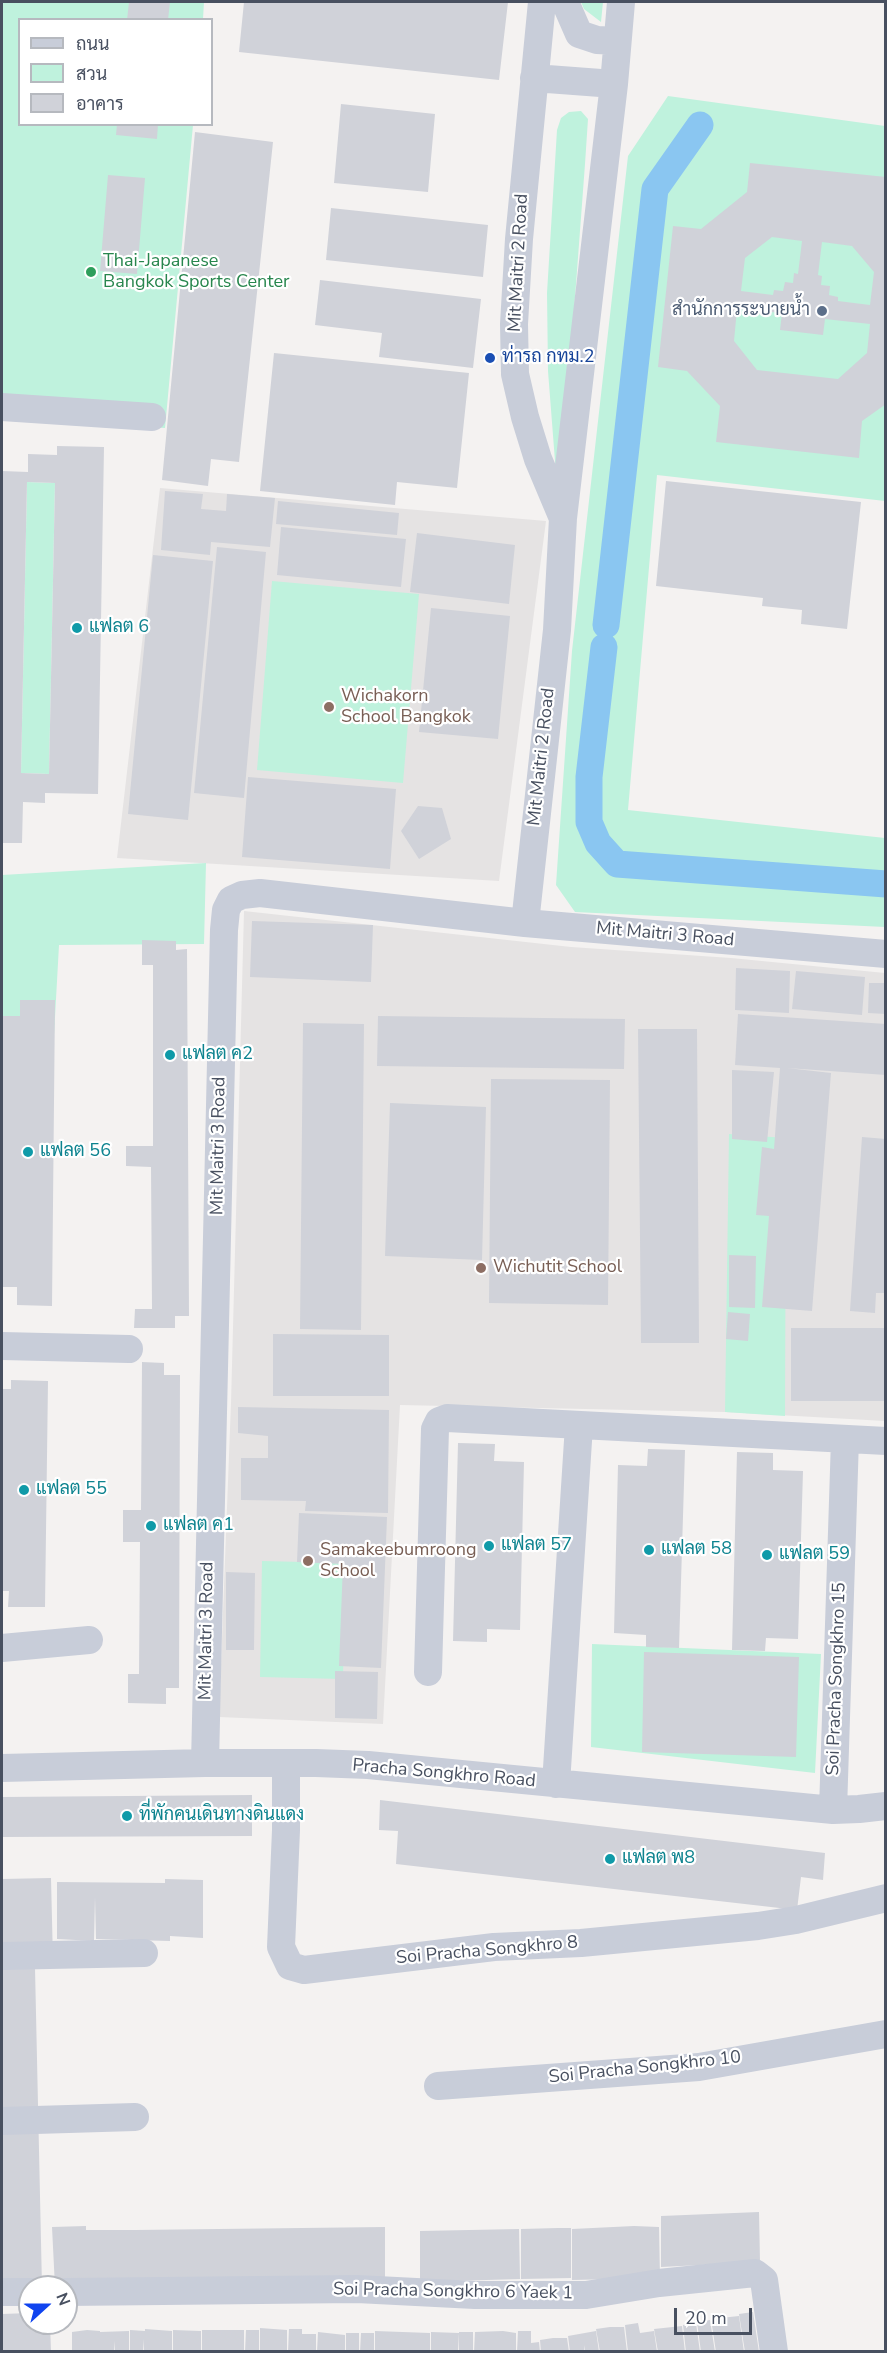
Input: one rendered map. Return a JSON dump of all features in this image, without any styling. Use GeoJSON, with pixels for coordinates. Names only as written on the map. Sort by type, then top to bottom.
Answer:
{"type":"FeatureCollection","features":[{"type":"Feature","properties":{"kind":"street","name":"Mit Maitri 2 Road"},"geometry":{"type":"LineString","coordinates":[[542,2],[519,239],[514,324],[515,374],[535,448],[563,518]]}},
{"type":"Feature","properties":{"kind":"street"},"geometry":{"type":"LineString","coordinates":[[565,2],[579,34],[597,40],[617,41]]}},
{"type":"Feature","properties":{"kind":"street","name":"Mit Maitri 2 Road"},"geometry":{"type":"LineString","coordinates":[[525,923],[557,630],[563,518],[614,84],[621,2]]}},
{"type":"Feature","properties":{"kind":"street"},"geometry":{"type":"LineString","coordinates":[[534,78],[614,84]]}},
{"type":"Feature","properties":{"kind":"street"},"geometry":{"type":"LineString","coordinates":[[2,407],[152,417]]}},
{"type":"Feature","properties":{"kind":"street","name":"Mit Maitri 3 Road"},"geometry":{"type":"LineString","coordinates":[[205,1763],[226,910],[231,900],[242,895],[260,893],[525,923],[885,954]]}},
{"type":"Feature","properties":{"kind":"street"},"geometry":{"type":"LineString","coordinates":[[2,1346],[129,1348]]}},
{"type":"Feature","properties":{"kind":"street"},"geometry":{"type":"LineString","coordinates":[[428,1672],[435,1430],[439,1421],[447,1418],[885,1441]]}},
{"type":"Feature","properties":{"kind":"street"},"geometry":{"type":"LineString","coordinates":[[556,1784],[579,1425]]}},
{"type":"Feature","properties":{"kind":"street","name":"Soi Pracha Songkhro 15"},"geometry":{"type":"LineString","coordinates":[[833,1810],[845,1439]]}},
{"type":"Feature","properties":{"kind":"street"},"geometry":{"type":"LineString","coordinates":[[2,1648],[89,1640]]}},
{"type":"Feature","properties":{"kind":"street","name":"Pracha Songkhro Road"},"geometry":{"type":"LineString","coordinates":[[2,1768],[205,1763],[368,1765],[833,1810],[885,1808]]}},
{"type":"Feature","properties":{"kind":"street","name":"Soi Pracha Songkhro 8"},"geometry":{"type":"LineString","coordinates":[[286,1763],[286,1830],[281,1947],[290,1966],[304,1970],[494,1947],[581,1943],[758,1926],[796,1920],[885,1898]]}},
{"type":"Feature","properties":{"kind":"street"},"geometry":{"type":"LineString","coordinates":[[2,1956],[144,1953]]}},
{"type":"Feature","properties":{"kind":"street","name":"Soi Pracha Songkhro 10"},"geometry":{"type":"LineString","coordinates":[[438,2086],[699,2067],[885,2034]]}},
{"type":"Feature","properties":{"kind":"street"},"geometry":{"type":"LineString","coordinates":[[2,2121],[135,2117]]}},
{"type":"Feature","properties":{"kind":"street","name":"Soi Pracha Songkhro 6 Yaek 1"},"geometry":{"type":"LineString","coordinates":[[78,2292],[357,2289],[475,2295],[586,2295],[659,2283],[755,2273],[764,2280],[774,2352]]}},
{"type":"Feature","properties":{"kind":"street"},"geometry":{"type":"LineString","coordinates":[[2,2292],[18,2292]]}},
{"type":"Feature","properties":{"kind":"shaded area","name":"Wichakorn School Bangkok"},"geometry":{"type":"Polygon","coordinates":[[[160,488],[546,521],[499,881],[117,858],[160,488]]]}},
{"type":"Feature","properties":{"kind":"shaded area","name":"Wichutit School"},"geometry":{"type":"Polygon","coordinates":[[[244,911],[571,947],[731,958],[885,973],[885,1421],[725,1412],[400,1405],[383,1724],[219,1717],[231,1403],[244,911]]]}},
{"type":"Feature","properties":{"kind":"green space","name":"Thai-Japanese Bangkok Sports Center"},"geometry":{"type":"Polygon","coordinates":[[[2,2],[204,2],[203,18],[18,18],[18,126],[193,126],[165,428],[2,420],[2,2]]]}},
{"type":"Feature","properties":{"kind":"green space"},"geometry":{"type":"Polygon","coordinates":[[[581,2],[603,2],[601,22],[584,9],[581,2]]]}},
{"type":"Feature","properties":{"kind":"green space"},"geometry":{"type":"Polygon","coordinates":[[[668,96],[885,126],[885,501],[657,475],[628,810],[885,838],[885,927],[575,912],[556,885],[572,651],[628,156],[668,96]]]}},
{"type":"Feature","properties":{"kind":"green space"},"geometry":{"type":"Polygon","coordinates":[[[581,111],[588,119],[585,164],[562,471],[556,474],[548,371],[547,293],[557,130],[561,118],[569,112],[581,111]]]}},
{"type":"Feature","properties":{"kind":"green space"},"geometry":{"type":"Polygon","coordinates":[[[27,482],[55,483],[49,774],[21,773],[27,482]]]}},
{"type":"Feature","properties":{"kind":"green space"},"geometry":{"type":"Polygon","coordinates":[[[272,581],[419,594],[403,783],[257,770],[272,581]]]}},
{"type":"Feature","properties":{"kind":"green space"},"geometry":{"type":"Polygon","coordinates":[[[206,863],[204,944],[59,945],[40,1287],[2,1287],[2,875],[206,863]]]}},
{"type":"Feature","properties":{"kind":"green space"},"geometry":{"type":"Polygon","coordinates":[[[729,1134],[786,1138],[785,1416],[725,1412],[729,1134]]]}},
{"type":"Feature","properties":{"kind":"green space"},"geometry":{"type":"Polygon","coordinates":[[[262,1561],[345,1563],[343,1679],[260,1677],[262,1561]]]}},
{"type":"Feature","properties":{"kind":"green space"},"geometry":{"type":"Polygon","coordinates":[[[592,1644],[821,1654],[815,1773],[591,1747],[592,1644]]]}},
{"type":"Feature","properties":{"kind":"building"},"geometry":{"type":"Polygon","coordinates":[[[129,2],[170,2],[168,18],[127,18],[129,2]]]}},
{"type":"Feature","properties":{"kind":"building"},"geometry":{"type":"Polygon","coordinates":[[[244,2],[508,2],[499,80],[239,52],[244,2]]]}},
{"type":"Feature","properties":{"kind":"building"},"geometry":{"type":"Polygon","coordinates":[[[341,104],[435,114],[428,192],[334,183],[341,104]]]}},
{"type":"Feature","properties":{"kind":"building"},"geometry":{"type":"Polygon","coordinates":[[[117,126],[158,126],[157,139],[116,135],[117,126]]]}},
{"type":"Feature","properties":{"kind":"building"},"geometry":{"type":"Polygon","coordinates":[[[195,132],[273,142],[239,462],[211,459],[208,486],[162,480],[195,132]]]}},
{"type":"Feature","properties":{"kind":"building","name":"สำนักการระบายน้ำ"},"geometry":{"type":"Polygon","coordinates":[[[750,163],[886,177],[886,404],[862,421],[859,458],[716,442],[720,406],[687,371],[658,367],[673,226],[701,229],[747,192],[750,163]],[[772,237],[745,258],[741,291],[773,295],[774,290],[783,291],[785,282],[793,283],[794,273],[798,274],[802,241],[772,237]],[[822,242],[818,275],[822,276],[821,285],[830,286],[829,295],[838,297],[838,301],[870,305],[874,272],[852,246],[822,242]],[[737,309],[734,341],[757,370],[838,379],[867,353],[870,324],[825,319],[823,335],[780,330],[782,313],[737,309]]]}},
{"type":"Feature","properties":{"kind":"building"},"geometry":{"type":"Polygon","coordinates":[[[108,175],[145,178],[137,274],[100,271],[108,175]]]}},
{"type":"Feature","properties":{"kind":"building"},"geometry":{"type":"Polygon","coordinates":[[[331,208],[488,225],[483,277],[326,260],[331,208]]]}},
{"type":"Feature","properties":{"kind":"building"},"geometry":{"type":"Polygon","coordinates":[[[320,280],[481,299],[473,368],[379,357],[382,333],[315,325],[320,280]]]}},
{"type":"Feature","properties":{"kind":"building"},"geometry":{"type":"Polygon","coordinates":[[[274,353],[469,373],[457,488],[397,482],[395,505],[260,491],[274,353]]]}},
{"type":"Feature","properties":{"kind":"building","name":"แฟลต 6"},"geometry":{"type":"Polygon","coordinates":[[[57,446],[104,447],[98,794],[45,793],[45,803],[23,802],[22,843],[2,843],[2,471],[28,472],[28,454],[57,455],[57,446]],[[27,482],[21,773],[49,774],[55,483],[27,482]]]}},
{"type":"Feature","properties":{"kind":"building"},"geometry":{"type":"Polygon","coordinates":[[[666,481],[861,502],[847,629],[801,624],[802,610],[762,606],[763,598],[656,586],[666,481]]]}},
{"type":"Feature","properties":{"kind":"building"},"geometry":{"type":"Polygon","coordinates":[[[165,491],[203,494],[201,509],[226,511],[227,494],[275,498],[270,547],[211,542],[210,555],[161,550],[165,491]]]}},
{"type":"Feature","properties":{"kind":"building"},"geometry":{"type":"Polygon","coordinates":[[[278,501],[399,513],[397,535],[276,524],[278,501]]]}},
{"type":"Feature","properties":{"kind":"building"},"geometry":{"type":"Polygon","coordinates":[[[281,527],[406,539],[401,587],[277,575],[281,527]]]}},
{"type":"Feature","properties":{"kind":"building"},"geometry":{"type":"Polygon","coordinates":[[[417,533],[515,545],[509,604],[410,592],[417,533]]]}},
{"type":"Feature","properties":{"kind":"building"},"geometry":{"type":"Polygon","coordinates":[[[217,547],[266,552],[244,798],[194,793],[217,547]]]}},
{"type":"Feature","properties":{"kind":"building"},"geometry":{"type":"Polygon","coordinates":[[[153,555],[213,561],[188,820],[128,814],[153,555]]]}},
{"type":"Feature","properties":{"kind":"building"},"geometry":{"type":"Polygon","coordinates":[[[431,608],[510,616],[498,739],[419,732],[431,608]]]}},
{"type":"Feature","properties":{"kind":"building"},"geometry":{"type":"Polygon","coordinates":[[[248,777],[396,789],[390,869],[242,857],[248,777]]]}},
{"type":"Feature","properties":{"kind":"building"},"geometry":{"type":"Polygon","coordinates":[[[418,806],[442,808],[451,839],[419,859],[401,831],[418,806]]]}},
{"type":"Feature","properties":{"kind":"building"},"geometry":{"type":"Polygon","coordinates":[[[252,921],[373,925],[371,982],[250,977],[252,921]]]}},
{"type":"Feature","properties":{"kind":"building","name":"แฟลต ค2"},"geometry":{"type":"Polygon","coordinates":[[[142,940],[176,941],[176,950],[187,949],[189,1316],[175,1316],[175,1328],[134,1328],[135,1309],[152,1309],[151,1167],[126,1166],[126,1146],[153,1146],[153,965],[142,965],[142,940]]]}},
{"type":"Feature","properties":{"kind":"building"},"geometry":{"type":"Polygon","coordinates":[[[736,968],[790,971],[789,1013],[735,1010],[736,968]]]}},
{"type":"Feature","properties":{"kind":"building"},"geometry":{"type":"Polygon","coordinates":[[[796,971],[865,977],[862,1015],[792,1009],[796,971]]]}},
{"type":"Feature","properties":{"kind":"building"},"geometry":{"type":"Polygon","coordinates":[[[869,983],[886,983],[886,1014],[868,1013],[869,983]]]}},
{"type":"Feature","properties":{"kind":"building","name":"แฟลต 56"},"geometry":{"type":"Polygon","coordinates":[[[20,1000],[55,1000],[52,1306],[17,1305],[17,1287],[2,1287],[2,1016],[20,1016],[20,1000]]]}},
{"type":"Feature","properties":{"kind":"building"},"geometry":{"type":"Polygon","coordinates":[[[738,1014],[886,1024],[886,1075],[787,1068],[831,1073],[812,1311],[762,1307],[769,1216],[756,1215],[762,1147],[774,1149],[780,1068],[735,1065],[738,1014]]]}},
{"type":"Feature","properties":{"kind":"building"},"geometry":{"type":"Polygon","coordinates":[[[378,1016],[625,1019],[624,1069],[377,1066],[378,1016]]]}},
{"type":"Feature","properties":{"kind":"building"},"geometry":{"type":"Polygon","coordinates":[[[303,1023],[364,1024],[361,1330],[300,1329],[303,1023]]]}},
{"type":"Feature","properties":{"kind":"building"},"geometry":{"type":"Polygon","coordinates":[[[638,1029],[697,1029],[699,1343],[641,1343],[638,1029]]]}},
{"type":"Feature","properties":{"kind":"building"},"geometry":{"type":"Polygon","coordinates":[[[732,1070],[774,1072],[767,1142],[732,1139],[732,1070]]]}},
{"type":"Feature","properties":{"kind":"building"},"geometry":{"type":"Polygon","coordinates":[[[491,1079],[610,1080],[608,1305],[489,1303],[491,1079]]]}},
{"type":"Feature","properties":{"kind":"building"},"geometry":{"type":"Polygon","coordinates":[[[390,1103],[486,1107],[482,1260],[385,1256],[390,1103]]]}},
{"type":"Feature","properties":{"kind":"building"},"geometry":{"type":"Polygon","coordinates":[[[862,1137],[886,1139],[886,1293],[876,1293],[875,1313],[850,1311],[862,1137]]]}},
{"type":"Feature","properties":{"kind":"building"},"geometry":{"type":"Polygon","coordinates":[[[729,1255],[756,1256],[755,1308],[729,1307],[729,1255]]]}},
{"type":"Feature","properties":{"kind":"building"},"geometry":{"type":"Polygon","coordinates":[[[728,1312],[750,1314],[748,1341],[726,1339],[728,1312]]]}},
{"type":"Feature","properties":{"kind":"building"},"geometry":{"type":"Polygon","coordinates":[[[791,1328],[886,1328],[886,1401],[791,1401],[791,1328]]]}},
{"type":"Feature","properties":{"kind":"building"},"geometry":{"type":"Polygon","coordinates":[[[273,1334],[389,1335],[389,1396],[273,1396],[273,1334]]]}},
{"type":"Feature","properties":{"kind":"building","name":"แฟลต ค1"},"geometry":{"type":"Polygon","coordinates":[[[142,1362],[164,1363],[164,1375],[180,1375],[179,1688],[166,1688],[166,1704],[128,1703],[128,1674],[139,1674],[140,1542],[123,1542],[123,1510],[141,1510],[142,1362]]]}},
{"type":"Feature","properties":{"kind":"building","name":"แฟลต 55"},"geometry":{"type":"Polygon","coordinates":[[[11,1380],[48,1381],[45,1607],[8,1607],[9,1591],[2,1591],[2,1389],[11,1389],[11,1380]]]}},
{"type":"Feature","properties":{"kind":"building"},"geometry":{"type":"Polygon","coordinates":[[[238,1407],[389,1410],[388,1513],[305,1511],[306,1501],[241,1500],[241,1458],[268,1458],[268,1436],[238,1433],[238,1407]]]}},
{"type":"Feature","properties":{"kind":"building","name":"แฟลต 57"},"geometry":{"type":"Polygon","coordinates":[[[458,1443],[495,1444],[494,1461],[524,1462],[520,1630],[487,1629],[487,1642],[453,1641],[458,1443]]]}},
{"type":"Feature","properties":{"kind":"building","name":"แฟลต 58"},"geometry":{"type":"Polygon","coordinates":[[[648,1449],[685,1450],[679,1648],[646,1647],[646,1635],[614,1633],[618,1465],[647,1466],[648,1449]]]}},
{"type":"Feature","properties":{"kind":"building","name":"แฟลต 59"},"geometry":{"type":"Polygon","coordinates":[[[737,1452],[773,1453],[773,1470],[803,1471],[798,1639],[766,1638],[765,1651],[732,1650],[737,1452]]]}},
{"type":"Feature","properties":{"kind":"building"},"geometry":{"type":"Polygon","coordinates":[[[299,1513],[387,1517],[381,1668],[339,1666],[343,1564],[297,1562],[299,1513]]]}},
{"type":"Feature","properties":{"kind":"building"},"geometry":{"type":"Polygon","coordinates":[[[226,1572],[255,1573],[254,1650],[226,1650],[226,1572]]]}},
{"type":"Feature","properties":{"kind":"building"},"geometry":{"type":"Polygon","coordinates":[[[644,1652],[799,1657],[796,1757],[642,1752],[644,1652]]]}},
{"type":"Feature","properties":{"kind":"building"},"geometry":{"type":"Polygon","coordinates":[[[335,1671],[378,1672],[377,1719],[335,1718],[335,1671]]]}},
{"type":"Feature","properties":{"kind":"building","name":"ที่พักคนเดินทางดินแดง"},"geometry":{"type":"Polygon","coordinates":[[[252,1795],[252,1836],[2,1837],[2,1797],[252,1795]]]}},
{"type":"Feature","properties":{"kind":"building","name":"แฟลต พ8"},"geometry":{"type":"Polygon","coordinates":[[[380,1800],[825,1853],[823,1880],[801,1877],[797,1910],[396,1864],[398,1831],[379,1830],[380,1800]]]}},
{"type":"Feature","properties":{"kind":"building"},"geometry":{"type":"Polygon","coordinates":[[[51,1878],[53,1961],[2,1962],[2,1879],[51,1878]]]}},
{"type":"Feature","properties":{"kind":"building"},"geometry":{"type":"Polygon","coordinates":[[[165,1879],[203,1880],[203,1938],[170,1936],[170,1941],[96,1939],[95,1897],[94,1941],[57,1939],[57,1882],[165,1883],[165,1879]]]}},
{"type":"Feature","properties":{"kind":"building"},"geometry":{"type":"Polygon","coordinates":[[[2,1968],[35,1968],[42,2275],[18,2275],[18,2289],[2,2290],[2,1968]]]}},
{"type":"Feature","properties":{"kind":"building"},"geometry":{"type":"Polygon","coordinates":[[[759,2212],[760,2262],[661,2267],[661,2216],[759,2212]]]}},
{"type":"Feature","properties":{"kind":"building"},"geometry":{"type":"Polygon","coordinates":[[[86,2226],[86,2230],[135,2230],[385,2227],[385,2278],[78,2286],[78,2275],[54,2275],[52,2227],[86,2226]]]}},
{"type":"Feature","properties":{"kind":"building"},"geometry":{"type":"Polygon","coordinates":[[[659,2227],[660,2278],[572,2280],[572,2229],[659,2227]]]}},
{"type":"Feature","properties":{"kind":"building"},"geometry":{"type":"Polygon","coordinates":[[[571,2228],[571,2278],[521,2279],[521,2229],[571,2228]]]}},
{"type":"Feature","properties":{"kind":"building"},"geometry":{"type":"Polygon","coordinates":[[[519,2229],[520,2279],[420,2282],[420,2231],[519,2229]]]}},
{"type":"Feature","properties":{"kind":"building"},"geometry":{"type":"Polygon","coordinates":[[[753,2312],[759,2352],[745,2352],[739,2314],[753,2312]]]}},
{"type":"Feature","properties":{"kind":"building"},"geometry":{"type":"Polygon","coordinates":[[[18,2313],[18,2335],[50,2335],[51,2352],[2,2352],[2,2314],[18,2313]]]}},
{"type":"Feature","properties":{"kind":"building"},"geometry":{"type":"Polygon","coordinates":[[[739,2316],[744,2352],[716,2352],[711,2319],[739,2316]]]}},
{"type":"Feature","properties":{"kind":"building"},"geometry":{"type":"Polygon","coordinates":[[[710,2320],[715,2352],[701,2352],[697,2322],[710,2320]]]}},
{"type":"Feature","properties":{"kind":"building"},"geometry":{"type":"Polygon","coordinates":[[[638,2323],[640,2333],[654,2331],[657,2352],[628,2352],[625,2325],[638,2323]]]}},
{"type":"Feature","properties":{"kind":"building"},"geometry":{"type":"Polygon","coordinates":[[[696,2323],[700,2352],[686,2352],[683,2325],[696,2323]]]}},
{"type":"Feature","properties":{"kind":"building"},"geometry":{"type":"Polygon","coordinates":[[[682,2326],[685,2352],[658,2352],[654,2329],[682,2326]]]}},
{"type":"Feature","properties":{"kind":"building"},"geometry":{"type":"Polygon","coordinates":[[[624,2327],[627,2352],[600,2352],[596,2329],[624,2327]]]}},
{"type":"Feature","properties":{"kind":"building"},"geometry":{"type":"Polygon","coordinates":[[[260,2328],[287,2330],[287,2352],[260,2352],[260,2328]]]}},
{"type":"Feature","properties":{"kind":"building"},"geometry":{"type":"Polygon","coordinates":[[[145,2329],[172,2331],[172,2352],[144,2352],[144,2339],[143,2352],[130,2352],[130,2330],[145,2331],[145,2329]]]}},
{"type":"Feature","properties":{"kind":"building"},"geometry":{"type":"Polygon","coordinates":[[[289,2329],[302,2329],[302,2334],[316,2334],[316,2352],[288,2352],[289,2329]]]}},
{"type":"Feature","properties":{"kind":"building"},"geometry":{"type":"Polygon","coordinates":[[[173,2330],[201,2331],[201,2352],[173,2352],[173,2330]]]}},
{"type":"Feature","properties":{"kind":"building"},"geometry":{"type":"Polygon","coordinates":[[[202,2330],[244,2330],[244,2352],[202,2352],[202,2330]]]}},
{"type":"Feature","properties":{"kind":"building"},"geometry":{"type":"Polygon","coordinates":[[[246,2330],[259,2330],[259,2352],[245,2352],[246,2330]]]}},
{"type":"Feature","properties":{"kind":"building"},"geometry":{"type":"Polygon","coordinates":[[[78,2331],[129,2331],[129,2352],[115,2352],[114,2341],[114,2352],[72,2352],[72,2335],[78,2335],[78,2331]]]}},
{"type":"Feature","properties":{"kind":"building"},"geometry":{"type":"Polygon","coordinates":[[[375,2331],[430,2333],[430,2352],[375,2352],[375,2331]]]}},
{"type":"Feature","properties":{"kind":"building"},"geometry":{"type":"Polygon","coordinates":[[[518,2331],[531,2331],[531,2343],[539,2342],[540,2352],[517,2352],[518,2331]]]}},
{"type":"Feature","properties":{"kind":"building"},"geometry":{"type":"Polygon","coordinates":[[[596,2331],[599,2352],[585,2352],[584,2345],[584,2352],[570,2352],[568,2336],[596,2331]]]}},
{"type":"Feature","properties":{"kind":"building"},"geometry":{"type":"Polygon","coordinates":[[[318,2332],[345,2335],[345,2352],[317,2352],[318,2332]]]}},
{"type":"Feature","properties":{"kind":"building"},"geometry":{"type":"Polygon","coordinates":[[[431,2332],[459,2333],[458,2352],[431,2352],[431,2332]]]}},
{"type":"Feature","properties":{"kind":"building"},"geometry":{"type":"Polygon","coordinates":[[[459,2332],[473,2332],[473,2352],[459,2352],[459,2332]]]}},
{"type":"Feature","properties":{"kind":"building"},"geometry":{"type":"Polygon","coordinates":[[[475,2332],[516,2333],[516,2352],[474,2352],[475,2332]]]}},
{"type":"Feature","properties":{"kind":"building"},"geometry":{"type":"Polygon","coordinates":[[[346,2333],[359,2333],[359,2352],[346,2352],[346,2333]]]}},
{"type":"Feature","properties":{"kind":"building"},"geometry":{"type":"Polygon","coordinates":[[[361,2333],[374,2333],[374,2352],[360,2352],[361,2333]]]}},
{"type":"Feature","properties":{"kind":"building"},"geometry":{"type":"Polygon","coordinates":[[[567,2338],[569,2352],[541,2352],[540,2340],[567,2338]]]}},
{"type":"Feature","properties":{"kind":"waterway"},"geometry":{"type":"LineString","coordinates":[[606,625],[655,189],[700,125]]}},
{"type":"Feature","properties":{"kind":"waterway"},"geometry":{"type":"LineString","coordinates":[[604,647],[589,777],[589,822],[598,843],[617,864],[886,884]]}},
{"type":"Feature","properties":{"kind":"place","name":"Thai-Japanese Bangkok Sports Center"},"geometry":{"type":"Point","coordinates":[91,272]}},
{"type":"Feature","properties":{"kind":"place","name":"สำนักการระบายน้ำ"},"geometry":{"type":"Point","coordinates":[822,311]}},
{"type":"Feature","properties":{"kind":"place","name":"ท่ารถ กทม.2"},"geometry":{"type":"Point","coordinates":[490,358]}},
{"type":"Feature","properties":{"kind":"place","name":"แฟลต 6"},"geometry":{"type":"Point","coordinates":[77,628]}},
{"type":"Feature","properties":{"kind":"place","name":"Wichakorn School Bangkok"},"geometry":{"type":"Point","coordinates":[329,707]}},
{"type":"Feature","properties":{"kind":"place","name":"แฟลต ค2"},"geometry":{"type":"Point","coordinates":[170,1055]}},
{"type":"Feature","properties":{"kind":"place","name":"แฟลต 56"},"geometry":{"type":"Point","coordinates":[28,1152]}},
{"type":"Feature","properties":{"kind":"place","name":"Wichutit School"},"geometry":{"type":"Point","coordinates":[481,1268]}},
{"type":"Feature","properties":{"kind":"place","name":"แฟลต 55"},"geometry":{"type":"Point","coordinates":[24,1490]}},
{"type":"Feature","properties":{"kind":"place","name":"แฟลต ค1"},"geometry":{"type":"Point","coordinates":[151,1526]}},
{"type":"Feature","properties":{"kind":"place","name":"แฟลต 57"},"geometry":{"type":"Point","coordinates":[489,1546]}},
{"type":"Feature","properties":{"kind":"place","name":"แฟลต 58"},"geometry":{"type":"Point","coordinates":[649,1550]}},
{"type":"Feature","properties":{"kind":"place","name":"แฟลต 59"},"geometry":{"type":"Point","coordinates":[767,1555]}},
{"type":"Feature","properties":{"kind":"place","name":"Samakeebumroong School"},"geometry":{"type":"Point","coordinates":[308,1561]}},
{"type":"Feature","properties":{"kind":"place","name":"ที่พักคนเดินทางดินแดง"},"geometry":{"type":"Point","coordinates":[127,1816]}},
{"type":"Feature","properties":{"kind":"place","name":"แฟลต พ8"},"geometry":{"type":"Point","coordinates":[610,1859]}}]}
